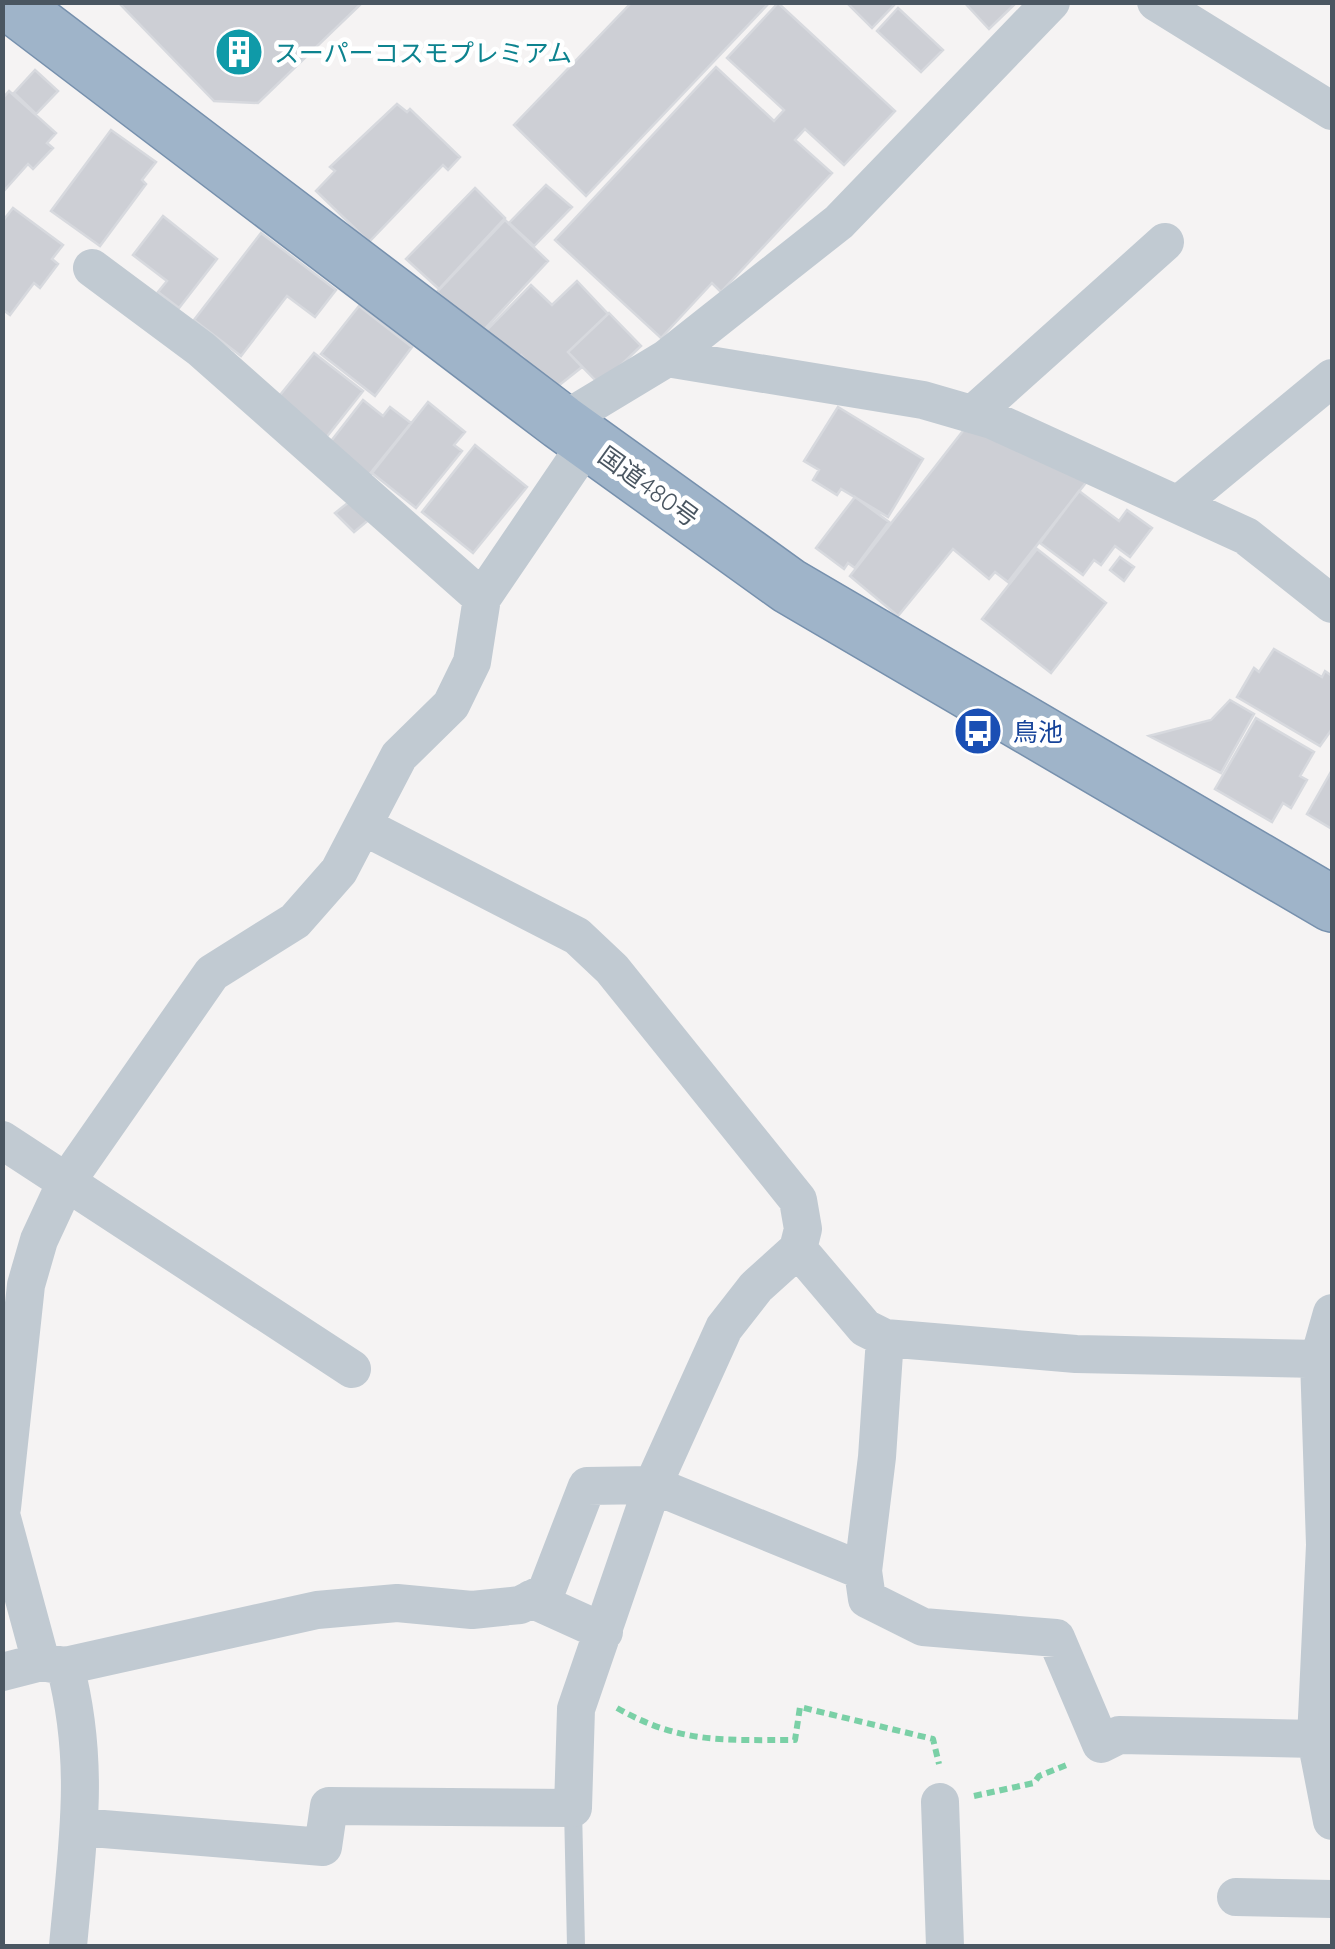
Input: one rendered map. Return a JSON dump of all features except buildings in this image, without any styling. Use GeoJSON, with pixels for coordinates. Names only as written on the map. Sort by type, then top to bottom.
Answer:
{"type":"FeatureCollection","features":[{"type":"Feature","properties":{"kind":"highway","name":"国道480号"},"geometry":{"type":"LineString","coordinates":[[8,2],[574,432],[789,586],[1332,904]]}},
{"type":"Feature","properties":{"kind":"street"},"geometry":{"type":"LineString","coordinates":[[2,1508],[26,1285],[39,1240],[65,1184],[212,973],[295,921],[340,871],[399,756],[451,705],[472,662],[482,598],[574,432],[839,222],[1051,2]]}},
{"type":"Feature","properties":{"kind":"street"},"geometry":{"type":"LineString","coordinates":[[1156,2],[1332,111]]}},
{"type":"Feature","properties":{"kind":"street"},"geometry":{"type":"LineString","coordinates":[[973,414],[1165,242]]}},
{"type":"Feature","properties":{"kind":"street"},"geometry":{"type":"LineString","coordinates":[[92,268],[201,349],[482,598]]}},
{"type":"Feature","properties":{"kind":"street"},"geometry":{"type":"LineString","coordinates":[[667,358],[923,400],[973,414],[1246,536],[1332,604]]}},
{"type":"Feature","properties":{"kind":"street"},"geometry":{"type":"LineString","coordinates":[[1178,505],[1332,378]]}},
{"type":"Feature","properties":{"kind":"street"},"geometry":{"type":"LineString","coordinates":[[80,1827],[323,1847],[329,1806],[573,1808],[576,1710],[652,1485],[724,1328],[756,1288],[798,1249],[803,1229],[798,1200],[612,970],[577,936],[362,826]]}},
{"type":"Feature","properties":{"kind":"street"},"geometry":{"type":"LineString","coordinates":[[2,1140],[352,1370]]}},
{"type":"Feature","properties":{"kind":"street"},"geometry":{"type":"LineString","coordinates":[[798,1249],[865,1328],[885,1338],[1076,1354],[1319,1358]]}},
{"type":"Feature","properties":{"kind":"street"},"geometry":{"type":"LineString","coordinates":[[1332,1313],[1319,1358],[1325,1544],[1316,1739],[1332,1821]]}},
{"type":"Feature","properties":{"kind":"street"},"geometry":{"type":"LineString","coordinates":[[885,1338],[878,1457],[863,1570],[867,1598],[923,1627],[1056,1638],[1101,1744],[1119,1735],[1316,1739]]}},
{"type":"Feature","properties":{"kind":"street"},"geometry":{"type":"LineString","coordinates":[[2,1672],[317,1610],[397,1603],[472,1610],[520,1606],[546,1592],[588,1486],[652,1485],[863,1570]]}},
{"type":"Feature","properties":{"kind":"street"},"geometry":{"type":"LineString","coordinates":[[2,1518],[53,1664],[80,1721],[80,1827],[68,1946]]}},
{"type":"Feature","properties":{"kind":"street"},"geometry":{"type":"LineString","coordinates":[[532,1599],[604,1632]]}},
{"type":"Feature","properties":{"kind":"street"},"geometry":{"type":"LineString","coordinates":[[940,1802],[945,1946]]}},
{"type":"Feature","properties":{"kind":"street"},"geometry":{"type":"LineString","coordinates":[[1236,1898],[1332,1899]]}},
{"type":"Feature","properties":{"kind":"lane"},"geometry":{"type":"LineString","coordinates":[[573,1808],[576,1946]]}},
{"type":"Feature","properties":{"kind":"path"},"geometry":{"type":"LineString","coordinates":[[585,1690],[652,1728],[697,1740],[795,1740],[800,1707],[933,1739],[938,1751],[940,1802],[1034,1783],[1039,1776],[1090,1756],[1101,1744]]}},
{"type":"Feature","properties":{"kind":"place","name":"スーパーコスモプレミアム"},"geometry":{"type":"Point","coordinates":[239,52]}},
{"type":"Feature","properties":{"kind":"place","name":"鳥池"},"geometry":{"type":"Point","coordinates":[978,731]}}]}
